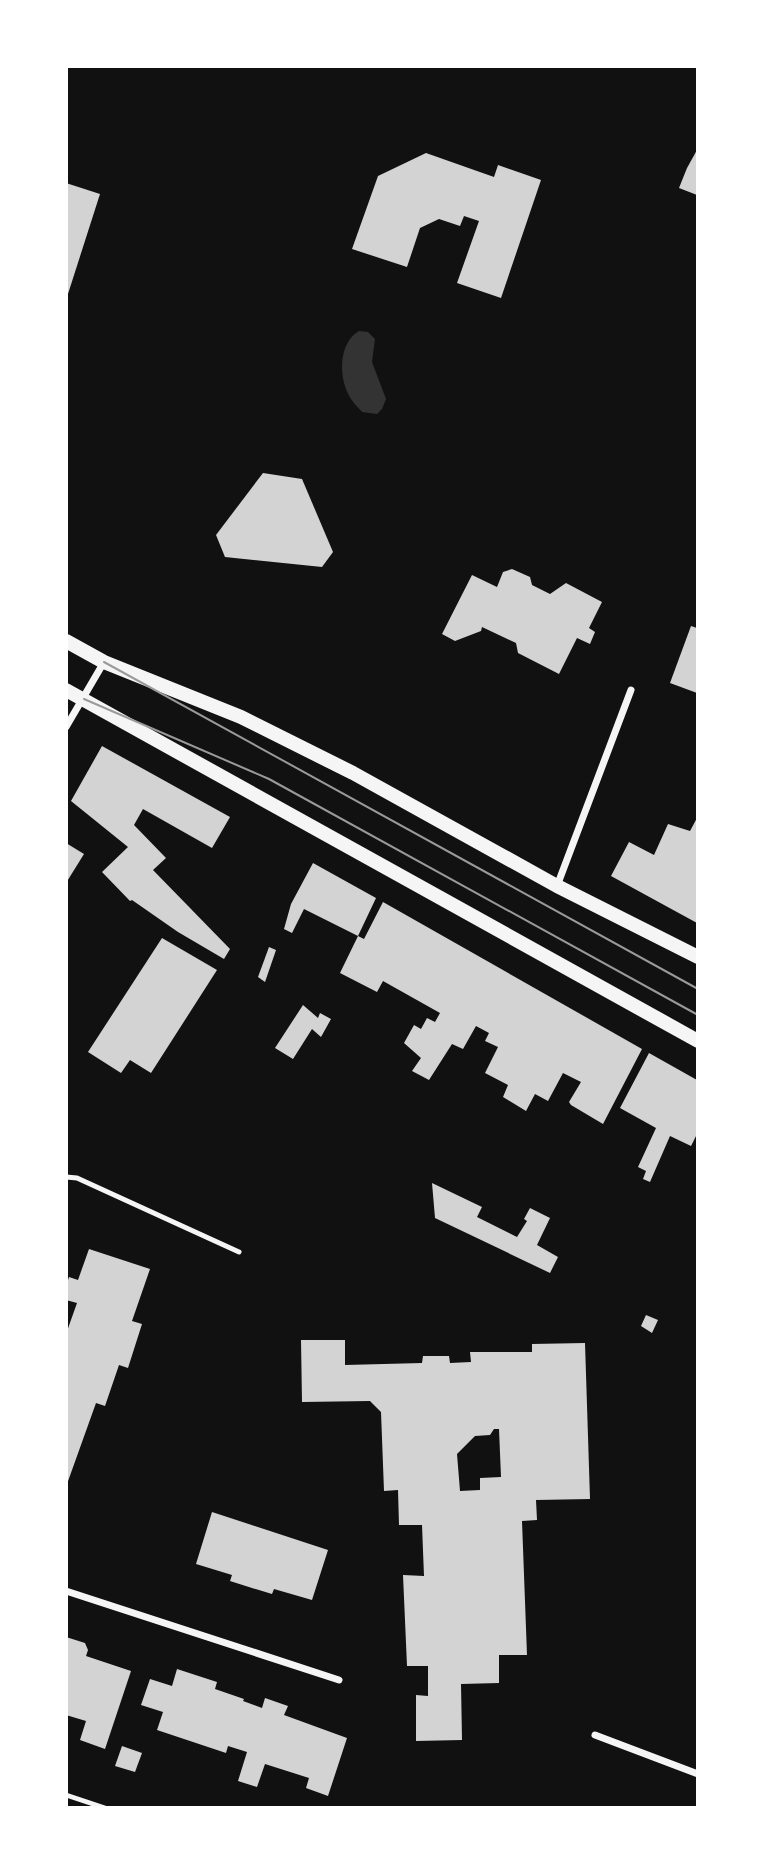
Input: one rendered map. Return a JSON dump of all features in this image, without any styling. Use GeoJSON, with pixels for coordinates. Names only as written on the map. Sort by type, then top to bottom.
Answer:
{"type":"FeatureCollection","features":[{"type":"Feature","properties":{"kind":"main road"},"geometry":{"type":"LineString","coordinates":[[66,641],[104,662],[266,730],[353,773],[557,886],[698,957]]}},
{"type":"Feature","properties":{"kind":"main road"},"geometry":{"type":"LineString","coordinates":[[66,690],[698,1041]]}},
{"type":"Feature","properties":{"kind":"street"},"geometry":{"type":"LineString","coordinates":[[66,727],[104,662]]}},
{"type":"Feature","properties":{"kind":"street"},"geometry":{"type":"LineString","coordinates":[[557,886],[631,690]]}},
{"type":"Feature","properties":{"kind":"street"},"geometry":{"type":"LineString","coordinates":[[66,1591],[339,1680]]}},
{"type":"Feature","properties":{"kind":"street"},"geometry":{"type":"LineString","coordinates":[[595,1735],[698,1774]]}},
{"type":"Feature","properties":{"kind":"lane"},"geometry":{"type":"LineString","coordinates":[[66,1177],[77,1178],[239,1252]]}},
{"type":"Feature","properties":{"kind":"path"},"geometry":{"type":"LineString","coordinates":[[66,1795],[104,1808]]}},
{"type":"Feature","properties":{"kind":"shaded area"},"geometry":{"type":"Polygon","coordinates":[[[359,331],[368,332],[375,339],[372,362],[386,399],[377,414],[362,412],[351,399],[344,382],[344,353],[347,344],[359,331]]]}},
{"type":"Feature","properties":{"kind":"building"},"geometry":{"type":"Polygon","coordinates":[[[697,150],[697,195],[679,188],[697,150]]]}},
{"type":"Feature","properties":{"kind":"building"},"geometry":{"type":"Polygon","coordinates":[[[426,153],[494,177],[498,165],[541,180],[501,298],[457,283],[479,221],[464,216],[460,226],[439,219],[420,228],[407,267],[352,249],[378,176],[426,153]]]}},
{"type":"Feature","properties":{"kind":"building"},"geometry":{"type":"Polygon","coordinates":[[[66,183],[100,194],[67,297],[66,297],[66,183]]]}},
{"type":"Feature","properties":{"kind":"building"},"geometry":{"type":"Polygon","coordinates":[[[263,473],[302,479],[333,552],[322,567],[225,557],[216,535],[263,473]]]}},
{"type":"Feature","properties":{"kind":"building"},"geometry":{"type":"Polygon","coordinates":[[[512,569],[530,577],[532,585],[550,594],[566,583],[602,602],[589,628],[595,632],[590,644],[577,638],[559,674],[518,653],[516,643],[482,627],[481,631],[455,641],[442,634],[472,575],[497,587],[503,572],[512,569]]]}},
{"type":"Feature","properties":{"kind":"building"},"geometry":{"type":"Polygon","coordinates":[[[691,626],[697,628],[697,693],[670,683],[691,626]]]}},
{"type":"Feature","properties":{"kind":"building"},"geometry":{"type":"Polygon","coordinates":[[[102,746],[230,817],[212,848],[143,809],[134,825],[166,858],[153,870],[230,949],[224,959],[130,901],[102,872],[128,847],[71,801],[102,746]]]}},
{"type":"Feature","properties":{"kind":"building"},"geometry":{"type":"Polygon","coordinates":[[[697,818],[697,923],[611,876],[629,842],[654,855],[668,824],[690,831],[697,818]]]}},
{"type":"Feature","properties":{"kind":"building"},"geometry":{"type":"Polygon","coordinates":[[[66,843],[84,854],[66,883],[66,843]]]}},
{"type":"Feature","properties":{"kind":"building"},"geometry":{"type":"Polygon","coordinates":[[[313,863],[376,898],[358,936],[304,909],[292,933],[284,929],[291,904],[313,863]]]}},
{"type":"Feature","properties":{"kind":"building"},"geometry":{"type":"Polygon","coordinates":[[[383,902],[642,1049],[603,1124],[571,1105],[569,1102],[581,1082],[563,1073],[548,1101],[535,1094],[526,1111],[503,1097],[508,1085],[485,1073],[498,1047],[485,1041],[489,1033],[476,1026],[463,1049],[452,1044],[429,1080],[412,1071],[421,1058],[404,1043],[414,1025],[421,1029],[427,1018],[435,1022],[440,1013],[383,981],[377,992],[340,973],[358,936],[364,939],[383,902]]]}},
{"type":"Feature","properties":{"kind":"building"},"geometry":{"type":"Polygon","coordinates":[[[162,938],[217,970],[151,1073],[130,1060],[121,1073],[88,1052],[162,938]]]}},
{"type":"Feature","properties":{"kind":"building"},"geometry":{"type":"Polygon","coordinates":[[[269,947],[276,950],[265,982],[258,977],[269,947]]]}},
{"type":"Feature","properties":{"kind":"building"},"geometry":{"type":"Polygon","coordinates":[[[303,1005],[318,1018],[320,1013],[331,1019],[321,1037],[312,1029],[293,1059],[275,1048],[303,1005]]]}},
{"type":"Feature","properties":{"kind":"building"},"geometry":{"type":"Polygon","coordinates":[[[649,1053],[697,1080],[697,1134],[691,1146],[670,1136],[650,1182],[643,1179],[646,1171],[638,1167],[656,1128],[620,1108],[649,1053]]]}},
{"type":"Feature","properties":{"kind":"building"},"geometry":{"type":"Polygon","coordinates":[[[432,1183],[482,1207],[477,1217],[517,1237],[527,1221],[524,1219],[530,1208],[550,1218],[537,1245],[558,1257],[550,1273],[435,1218],[432,1183]]]}},
{"type":"Feature","properties":{"kind":"building"},"geometry":{"type":"Polygon","coordinates":[[[89,1249],[150,1269],[132,1321],[142,1324],[128,1368],[119,1365],[105,1406],[96,1403],[67,1484],[66,1334],[77,1303],[66,1300],[66,1286],[69,1277],[78,1280],[89,1249]]]}},
{"type":"Feature","properties":{"kind":"building"},"geometry":{"type":"Polygon","coordinates":[[[646,1315],[658,1320],[652,1333],[641,1326],[646,1315]]]}},
{"type":"Feature","properties":{"kind":"building"},"geometry":{"type":"Polygon","coordinates":[[[301,1340],[345,1340],[345,1365],[422,1363],[423,1356],[449,1356],[450,1363],[471,1362],[470,1352],[532,1352],[532,1344],[585,1343],[590,1499],[536,1500],[537,1520],[522,1521],[527,1655],[499,1655],[499,1683],[461,1684],[462,1740],[416,1741],[416,1695],[428,1696],[428,1666],[407,1666],[403,1575],[424,1576],[422,1525],[399,1525],[398,1490],[384,1491],[381,1412],[370,1401],[302,1402],[301,1340]],[[494,1429],[490,1435],[475,1436],[457,1454],[460,1491],[480,1490],[480,1478],[501,1477],[499,1429],[494,1429]]]}},
{"type":"Feature","properties":{"kind":"building"},"geometry":{"type":"Polygon","coordinates":[[[212,1512],[328,1550],[312,1600],[274,1589],[272,1594],[252,1588],[230,1581],[232,1575],[196,1564],[212,1512]]]}},
{"type":"Feature","properties":{"kind":"building"},"geometry":{"type":"Polygon","coordinates":[[[66,1637],[85,1643],[88,1650],[86,1656],[131,1671],[105,1749],[80,1740],[86,1721],[66,1715],[66,1637]]]}},
{"type":"Feature","properties":{"kind":"building"},"geometry":{"type":"Polygon","coordinates":[[[177,1669],[217,1682],[215,1689],[262,1708],[265,1698],[288,1706],[284,1715],[347,1738],[328,1796],[306,1788],[309,1778],[265,1764],[257,1787],[238,1781],[247,1752],[228,1746],[226,1753],[157,1730],[163,1712],[141,1705],[150,1679],[172,1686],[177,1669]]]}},
{"type":"Feature","properties":{"kind":"building"},"geometry":{"type":"Polygon","coordinates":[[[122,1746],[142,1753],[135,1772],[115,1766],[122,1746]]]}},
{"type":"Feature","properties":{"kind":"tram line"},"geometry":{"type":"LineString","coordinates":[[104,662],[698,989]]}},
{"type":"Feature","properties":{"kind":"tram line"},"geometry":{"type":"LineString","coordinates":[[84,699],[269,779],[698,1015]]}}]}
